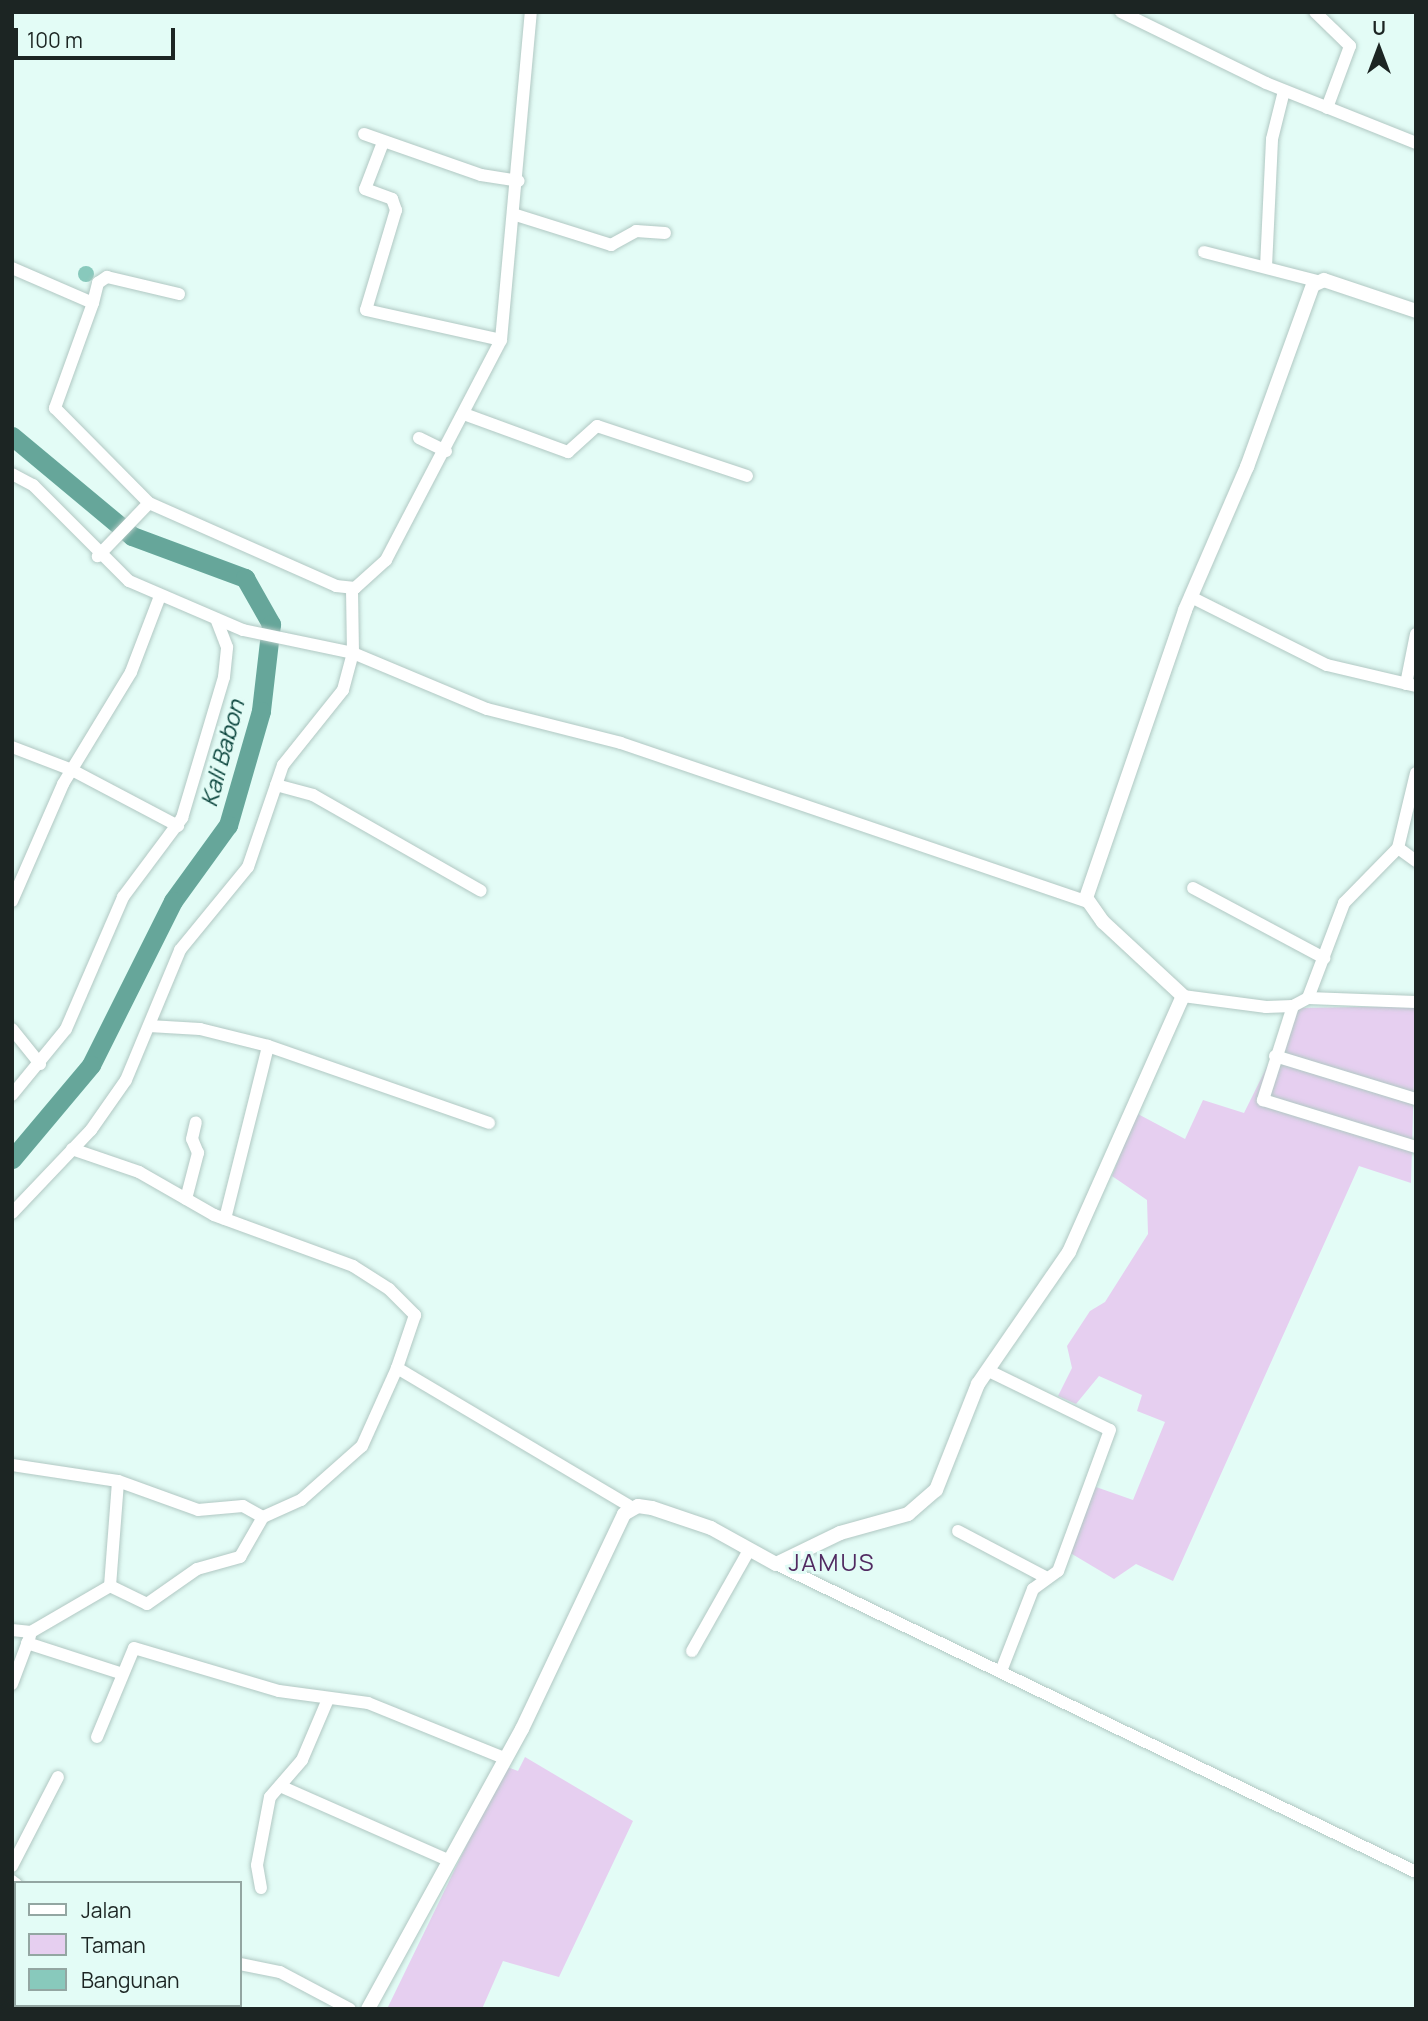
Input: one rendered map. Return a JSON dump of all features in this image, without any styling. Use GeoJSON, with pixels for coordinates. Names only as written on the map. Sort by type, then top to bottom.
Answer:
{"type":"FeatureCollection","features":[{"type":"Feature","properties":{"kind":"street"},"geometry":{"type":"LineString","coordinates":[[12,1213],[72,1149],[126,1080],[180,950],[248,867],[283,765],[343,690],[353,653],[352,589],[402,538],[502,340],[516,215],[531,12]]}},
{"type":"Feature","properties":{"kind":"street"},"geometry":{"type":"LineString","coordinates":[[1121,12],[1284,90],[1416,143]]}},
{"type":"Feature","properties":{"kind":"street"},"geometry":{"type":"LineString","coordinates":[[1315,12],[1350,46],[1327,108]]}},
{"type":"Feature","properties":{"kind":"street"},"geometry":{"type":"LineString","coordinates":[[1266,267],[1272,139],[1284,90]]}},
{"type":"Feature","properties":{"kind":"street"},"geometry":{"type":"LineString","coordinates":[[364,134],[382,145],[519,181]]}},
{"type":"Feature","properties":{"kind":"street"},"geometry":{"type":"LineString","coordinates":[[382,145],[365,189],[392,199],[396,210],[366,310],[502,340]]}},
{"type":"Feature","properties":{"kind":"street"},"geometry":{"type":"LineString","coordinates":[[516,215],[611,245],[636,231],[664,233]]}},
{"type":"Feature","properties":{"kind":"street"},"geometry":{"type":"LineString","coordinates":[[1204,253],[1266,267],[1416,311]]}},
{"type":"Feature","properties":{"kind":"street"},"geometry":{"type":"LineString","coordinates":[[12,268],[93,303]]}},
{"type":"Feature","properties":{"kind":"street"},"geometry":{"type":"LineString","coordinates":[[179,294],[107,277],[98,283],[55,408],[146,506],[273,562],[352,589]]}},
{"type":"Feature","properties":{"kind":"street"},"geometry":{"type":"LineString","coordinates":[[1087,902],[1191,597],[1317,281]]}},
{"type":"Feature","properties":{"kind":"street"},"geometry":{"type":"LineString","coordinates":[[464,414],[568,453],[588,427],[597,426],[747,476]]}},
{"type":"Feature","properties":{"kind":"street"},"geometry":{"type":"LineString","coordinates":[[419,438],[446,451]]}},
{"type":"Feature","properties":{"kind":"street"},"geometry":{"type":"LineString","coordinates":[[12,474],[33,485],[102,552],[160,596],[243,630],[353,653],[487,709],[621,743],[1087,902],[1183,996],[1293,1006],[1308,998],[1416,1002]]}},
{"type":"Feature","properties":{"kind":"street"},"geometry":{"type":"LineString","coordinates":[[102,552],[146,506]]}},
{"type":"Feature","properties":{"kind":"street"},"geometry":{"type":"LineString","coordinates":[[12,901],[72,770],[131,672],[160,596]]}},
{"type":"Feature","properties":{"kind":"street"},"geometry":{"type":"LineString","coordinates":[[1191,597],[1328,665],[1411,685],[1416,634]]}},
{"type":"Feature","properties":{"kind":"street"},"geometry":{"type":"LineString","coordinates":[[12,1095],[66,1029],[123,897],[178,826],[197,781],[224,677],[227,647],[216,619]]}},
{"type":"Feature","properties":{"kind":"street"},"geometry":{"type":"LineString","coordinates":[[12,747],[72,770],[178,826]]}},
{"type":"Feature","properties":{"kind":"street"},"geometry":{"type":"LineString","coordinates":[[1308,998],[1344,903],[1398,848],[1416,773]]}},
{"type":"Feature","properties":{"kind":"street"},"geometry":{"type":"LineString","coordinates":[[276,785],[313,795],[481,891]]}},
{"type":"Feature","properties":{"kind":"street"},"geometry":{"type":"LineString","coordinates":[[1398,848],[1416,861]]}},
{"type":"Feature","properties":{"kind":"street"},"geometry":{"type":"LineString","coordinates":[[1193,888],[1324,958]]}},
{"type":"Feature","properties":{"kind":"street"},"geometry":{"type":"LineString","coordinates":[[776,1564],[840,1533],[924,1507],[950,1467],[978,1384],[991,1372],[1069,1252],[1183,996]]}},
{"type":"Feature","properties":{"kind":"street"},"geometry":{"type":"LineString","coordinates":[[1293,1006],[1263,1092],[1266,1103],[1416,1147]]}},
{"type":"Feature","properties":{"kind":"street"},"geometry":{"type":"LineString","coordinates":[[149,1026],[200,1029],[268,1046],[489,1123]]}},
{"type":"Feature","properties":{"kind":"street"},"geometry":{"type":"LineString","coordinates":[[12,1029],[40,1064]]}},
{"type":"Feature","properties":{"kind":"street"},"geometry":{"type":"LineString","coordinates":[[225,1219],[268,1046]]}},
{"type":"Feature","properties":{"kind":"street"},"geometry":{"type":"LineString","coordinates":[[1275,1056],[1416,1099]]}},
{"type":"Feature","properties":{"kind":"street"},"geometry":{"type":"LineString","coordinates":[[186,1199],[198,1153],[192,1139],[196,1122]]}},
{"type":"Feature","properties":{"kind":"street"},"geometry":{"type":"LineString","coordinates":[[72,1149],[139,1172],[225,1219],[353,1266],[389,1289],[415,1315],[397,1368],[362,1447],[301,1500],[263,1517],[240,1557],[197,1569],[153,1602],[139,1603],[110,1586]]}},
{"type":"Feature","properties":{"kind":"street"},"geometry":{"type":"LineString","coordinates":[[397,1368],[631,1507],[652,1508],[711,1528],[748,1552],[1416,1872]]}},
{"type":"Feature","properties":{"kind":"street"},"geometry":{"type":"LineString","coordinates":[[991,1372],[1108,1426],[1064,1558],[1027,1600],[1001,1671]]}},
{"type":"Feature","properties":{"kind":"street"},"geometry":{"type":"LineString","coordinates":[[12,1465],[118,1481],[188,1508],[243,1506],[263,1517]]}},
{"type":"Feature","properties":{"kind":"street"},"geometry":{"type":"LineString","coordinates":[[110,1586],[118,1481]]}},
{"type":"Feature","properties":{"kind":"street"},"geometry":{"type":"LineString","coordinates":[[368,2009],[504,1758],[631,1507]]}},
{"type":"Feature","properties":{"kind":"street"},"geometry":{"type":"LineString","coordinates":[[958,1531],[1047,1578]]}},
{"type":"Feature","properties":{"kind":"street"},"geometry":{"type":"LineString","coordinates":[[692,1651],[748,1552]]}},
{"type":"Feature","properties":{"kind":"street"},"geometry":{"type":"LineString","coordinates":[[12,1684],[29,1638],[110,1586]]}},
{"type":"Feature","properties":{"kind":"street"},"geometry":{"type":"LineString","coordinates":[[12,1630],[120,1673]]}},
{"type":"Feature","properties":{"kind":"street"},"geometry":{"type":"LineString","coordinates":[[97,1737],[120,1673],[134,1648],[328,1699],[368,1703],[504,1758]]}},
{"type":"Feature","properties":{"kind":"street"},"geometry":{"type":"LineString","coordinates":[[261,1888],[257,1865],[270,1797],[302,1760],[328,1699]]}},
{"type":"Feature","properties":{"kind":"street"},"geometry":{"type":"LineString","coordinates":[[12,1866],[58,1777]]}},
{"type":"Feature","properties":{"kind":"street"},"geometry":{"type":"LineString","coordinates":[[280,1786],[447,1860]]}},
{"type":"Feature","properties":{"kind":"street"},"geometry":{"type":"LineString","coordinates":[[242,1964],[280,1972],[351,2009]]}},
{"type":"Feature","properties":{"kind":"green space"},"geometry":{"type":"Polygon","coordinates":[[[1416,1006],[1411,1183],[1359,1166],[1173,1581],[1136,1564],[1114,1579],[1067,1551],[1096,1487],[1133,1500],[1165,1422],[1137,1411],[1142,1395],[1099,1376],[1076,1404],[1058,1396],[1072,1368],[1067,1346],[1090,1311],[1105,1302],[1148,1234],[1147,1200],[1112,1176],[1136,1113],[1185,1139],[1203,1100],[1244,1113],[1296,1008],[1416,1006]]]}},
{"type":"Feature","properties":{"kind":"green space"},"geometry":{"type":"Polygon","coordinates":[[[525,1757],[633,1821],[559,1977],[503,1961],[482,2009],[387,2009],[505,1766],[518,1771],[525,1757]]]}},
{"type":"Feature","properties":{"kind":"building"},"geometry":{"type":"Polygon","coordinates":[[[83,266],[89,266],[94,274],[92,280],[83,282],[78,277],[78,271],[83,266]]]}},
{"type":"Feature","properties":{"kind":"waterway","name":"Kali Babon"},"geometry":{"type":"LineString","coordinates":[[12,436],[132,536],[245,578],[271,624],[261,711],[228,825],[173,901],[91,1065],[12,1159]]}},
{"type":"Feature","properties":{"kind":"district","name":"JAMUS"},"geometry":{"type":"Point","coordinates":[832,1562]}}]}
